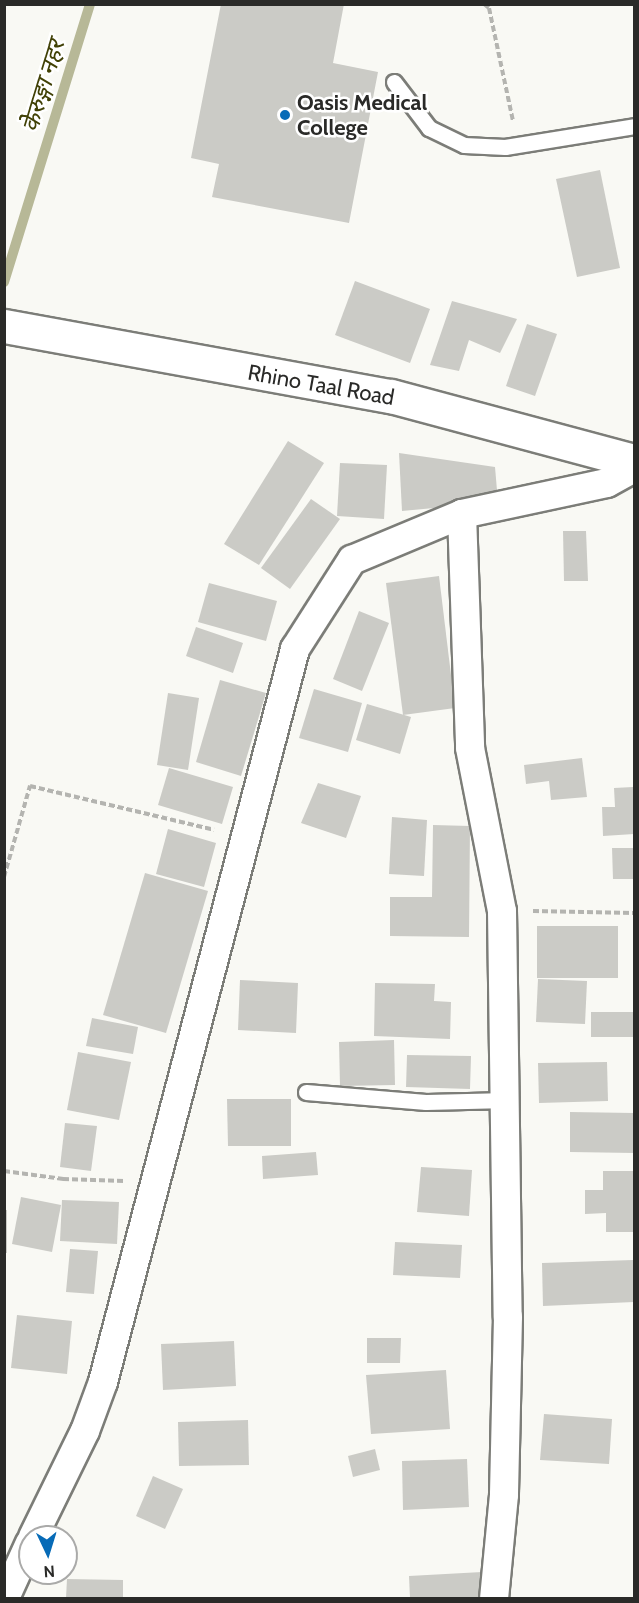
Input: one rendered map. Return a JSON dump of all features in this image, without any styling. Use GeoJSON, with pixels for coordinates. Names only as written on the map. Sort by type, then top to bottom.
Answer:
{"type":"FeatureCollection","features":[{"type":"Feature","properties":{"kind":"street","name":"Rhino Taal Road"},"geometry":{"type":"LineString","coordinates":[[4,326],[391,396],[634,461]]}},
{"type":"Feature","properties":{"kind":"street"},"geometry":{"type":"LineString","coordinates":[[39,1525],[85,1431],[103,1382],[152,1182],[247,838],[296,649],[352,560],[462,514],[607,483],[634,468]]}},
{"type":"Feature","properties":{"kind":"street"},"geometry":{"type":"LineString","coordinates":[[462,514],[470,748],[502,911],[508,1100],[504,1495],[494,1599]]}},
{"type":"Feature","properties":{"kind":"street"},"geometry":{"type":"LineString","coordinates":[[5,1599],[18,1570]]}},
{"type":"Feature","properties":{"kind":"lane"},"geometry":{"type":"LineString","coordinates":[[394,82],[417,114],[445,139],[487,148],[634,126]]}},
{"type":"Feature","properties":{"kind":"lane"},"geometry":{"type":"LineString","coordinates":[[306,1092],[414,1102],[508,1100]]}},
{"type":"Feature","properties":{"kind":"path"},"geometry":{"type":"LineString","coordinates":[[484,4],[489,8],[518,145]]}},
{"type":"Feature","properties":{"kind":"path"},"geometry":{"type":"LineString","coordinates":[[4,877],[30,786],[247,838]]}},
{"type":"Feature","properties":{"kind":"path"},"geometry":{"type":"LineString","coordinates":[[502,911],[634,913]]}},
{"type":"Feature","properties":{"kind":"path"},"geometry":{"type":"LineString","coordinates":[[4,1171],[63,1179],[152,1182]]}},
{"type":"Feature","properties":{"kind":"building","name":"Oasis Medical College"},"geometry":{"type":"Polygon","coordinates":[[[221,4],[344,4],[333,63],[378,72],[349,223],[212,197],[219,164],[191,158],[221,4]]]}},
{"type":"Feature","properties":{"kind":"building"},"geometry":{"type":"Polygon","coordinates":[[[600,170],[620,268],[577,277],[556,179],[600,170]]]}},
{"type":"Feature","properties":{"kind":"building"},"geometry":{"type":"Polygon","coordinates":[[[355,281],[430,309],[410,363],[335,335],[355,281]]]}},
{"type":"Feature","properties":{"kind":"building"},"geometry":{"type":"Polygon","coordinates":[[[452,301],[517,319],[500,353],[469,340],[459,371],[430,365],[452,301]]]}},
{"type":"Feature","properties":{"kind":"building"},"geometry":{"type":"Polygon","coordinates":[[[527,324],[557,334],[535,396],[506,386],[527,324]]]}},
{"type":"Feature","properties":{"kind":"building"},"geometry":{"type":"Polygon","coordinates":[[[288,441],[324,463],[259,565],[224,544],[288,441]]]}},
{"type":"Feature","properties":{"kind":"building"},"geometry":{"type":"Polygon","coordinates":[[[399,453],[495,467],[498,502],[402,511],[399,453]]]}},
{"type":"Feature","properties":{"kind":"building"},"geometry":{"type":"Polygon","coordinates":[[[340,463],[387,465],[384,519],[337,516],[340,463]]]}},
{"type":"Feature","properties":{"kind":"building"},"geometry":{"type":"Polygon","coordinates":[[[311,499],[340,519],[290,589],[261,568],[311,499]]]}},
{"type":"Feature","properties":{"kind":"building"},"geometry":{"type":"Polygon","coordinates":[[[563,531],[586,531],[588,581],[564,581],[563,531]]]}},
{"type":"Feature","properties":{"kind":"building"},"geometry":{"type":"Polygon","coordinates":[[[439,576],[455,708],[403,715],[386,583],[439,576]]]}},
{"type":"Feature","properties":{"kind":"building"},"geometry":{"type":"Polygon","coordinates":[[[209,583],[277,601],[266,641],[198,622],[209,583]]]}},
{"type":"Feature","properties":{"kind":"building"},"geometry":{"type":"Polygon","coordinates":[[[359,611],[389,623],[362,691],[333,679],[359,611]]]}},
{"type":"Feature","properties":{"kind":"building"},"geometry":{"type":"Polygon","coordinates":[[[196,627],[243,643],[233,673],[186,656],[196,627]]]}},
{"type":"Feature","properties":{"kind":"building"},"geometry":{"type":"Polygon","coordinates":[[[220,680],[266,693],[241,776],[196,762],[220,680]]]}},
{"type":"Feature","properties":{"kind":"building"},"geometry":{"type":"Polygon","coordinates":[[[314,689],[362,703],[348,752],[299,738],[314,689]]]}},
{"type":"Feature","properties":{"kind":"building"},"geometry":{"type":"Polygon","coordinates":[[[168,693],[199,698],[188,770],[157,765],[168,693]]]}},
{"type":"Feature","properties":{"kind":"building"},"geometry":{"type":"Polygon","coordinates":[[[367,704],[411,717],[400,754],[356,740],[367,704]]]}},
{"type":"Feature","properties":{"kind":"building"},"geometry":{"type":"Polygon","coordinates":[[[582,758],[587,797],[551,800],[549,781],[526,784],[524,765],[582,758]]]}},
{"type":"Feature","properties":{"kind":"building"},"geometry":{"type":"Polygon","coordinates":[[[169,768],[233,787],[222,824],[158,805],[169,768]]]}},
{"type":"Feature","properties":{"kind":"building"},"geometry":{"type":"Polygon","coordinates":[[[318,783],[361,796],[346,838],[301,823],[318,783]]]}},
{"type":"Feature","properties":{"kind":"building"},"geometry":{"type":"Polygon","coordinates":[[[633,787],[634,834],[603,836],[602,807],[615,807],[614,788],[633,787]]]}},
{"type":"Feature","properties":{"kind":"building"},"geometry":{"type":"Polygon","coordinates":[[[392,817],[427,820],[424,876],[389,874],[392,817]]]}},
{"type":"Feature","properties":{"kind":"building"},"geometry":{"type":"Polygon","coordinates":[[[433,825],[470,826],[469,937],[390,936],[390,897],[432,897],[433,825]]]}},
{"type":"Feature","properties":{"kind":"building"},"geometry":{"type":"Polygon","coordinates":[[[168,829],[216,843],[204,887],[156,874],[168,829]]]}},
{"type":"Feature","properties":{"kind":"building"},"geometry":{"type":"Polygon","coordinates":[[[612,848],[634,848],[634,879],[613,879],[612,848]]]}},
{"type":"Feature","properties":{"kind":"building"},"geometry":{"type":"Polygon","coordinates":[[[145,873],[208,891],[166,1033],[103,1015],[145,873]]]}},
{"type":"Feature","properties":{"kind":"building"},"geometry":{"type":"Polygon","coordinates":[[[537,926],[618,926],[618,978],[537,978],[537,926]]]}},
{"type":"Feature","properties":{"kind":"building"},"geometry":{"type":"Polygon","coordinates":[[[538,979],[587,981],[585,1024],[536,1022],[538,979]]]}},
{"type":"Feature","properties":{"kind":"building"},"geometry":{"type":"Polygon","coordinates":[[[240,980],[298,983],[296,1033],[238,1030],[240,980]]]}},
{"type":"Feature","properties":{"kind":"building"},"geometry":{"type":"Polygon","coordinates":[[[375,983],[435,984],[434,1001],[451,1002],[450,1039],[374,1036],[375,983]]]}},
{"type":"Feature","properties":{"kind":"building"},"geometry":{"type":"Polygon","coordinates":[[[591,1012],[634,1012],[634,1037],[591,1037],[591,1012]]]}},
{"type":"Feature","properties":{"kind":"building"},"geometry":{"type":"Polygon","coordinates":[[[92,1018],[138,1027],[133,1054],[86,1046],[92,1018]]]}},
{"type":"Feature","properties":{"kind":"building"},"geometry":{"type":"Polygon","coordinates":[[[394,1040],[395,1085],[340,1086],[339,1042],[394,1040]]]}},
{"type":"Feature","properties":{"kind":"building"},"geometry":{"type":"Polygon","coordinates":[[[78,1052],[131,1062],[119,1120],[67,1110],[78,1052]]]}},
{"type":"Feature","properties":{"kind":"building"},"geometry":{"type":"Polygon","coordinates":[[[407,1055],[471,1056],[470,1089],[406,1087],[407,1055]]]}},
{"type":"Feature","properties":{"kind":"building"},"geometry":{"type":"Polygon","coordinates":[[[607,1062],[608,1101],[539,1103],[538,1063],[607,1062]]]}},
{"type":"Feature","properties":{"kind":"building"},"geometry":{"type":"Polygon","coordinates":[[[227,1099],[291,1099],[291,1146],[228,1146],[227,1099]]]}},
{"type":"Feature","properties":{"kind":"building"},"geometry":{"type":"Polygon","coordinates":[[[570,1112],[634,1113],[634,1153],[570,1152],[570,1112]]]}},
{"type":"Feature","properties":{"kind":"building"},"geometry":{"type":"Polygon","coordinates":[[[65,1123],[97,1126],[91,1171],[60,1167],[65,1123]]]}},
{"type":"Feature","properties":{"kind":"building"},"geometry":{"type":"Polygon","coordinates":[[[316,1152],[318,1175],[263,1179],[262,1156],[316,1152]]]}},
{"type":"Feature","properties":{"kind":"building"},"geometry":{"type":"Polygon","coordinates":[[[421,1167],[472,1170],[469,1216],[417,1212],[421,1167]]]}},
{"type":"Feature","properties":{"kind":"building"},"geometry":{"type":"Polygon","coordinates":[[[603,1171],[634,1171],[634,1232],[606,1232],[606,1213],[585,1214],[585,1190],[603,1190],[603,1171]]]}},
{"type":"Feature","properties":{"kind":"building"},"geometry":{"type":"Polygon","coordinates":[[[21,1197],[61,1205],[52,1252],[12,1244],[21,1197]]]}},
{"type":"Feature","properties":{"kind":"building"},"geometry":{"type":"Polygon","coordinates":[[[62,1200],[119,1202],[117,1244],[60,1241],[62,1200]]]}},
{"type":"Feature","properties":{"kind":"building"},"geometry":{"type":"Polygon","coordinates":[[[4,1210],[7,1210],[7,1253],[4,1253],[4,1210]]]}},
{"type":"Feature","properties":{"kind":"building"},"geometry":{"type":"Polygon","coordinates":[[[395,1242],[462,1245],[460,1278],[393,1275],[395,1242]]]}},
{"type":"Feature","properties":{"kind":"building"},"geometry":{"type":"Polygon","coordinates":[[[70,1249],[98,1251],[94,1294],[66,1292],[70,1249]]]}},
{"type":"Feature","properties":{"kind":"building"},"geometry":{"type":"Polygon","coordinates":[[[633,1260],[634,1302],[543,1306],[542,1263],[633,1260]]]}},
{"type":"Feature","properties":{"kind":"building"},"geometry":{"type":"Polygon","coordinates":[[[17,1315],[72,1321],[67,1374],[11,1368],[17,1315]]]}},
{"type":"Feature","properties":{"kind":"building"},"geometry":{"type":"Polygon","coordinates":[[[367,1338],[401,1338],[400,1363],[367,1363],[367,1338]]]}},
{"type":"Feature","properties":{"kind":"building"},"geometry":{"type":"Polygon","coordinates":[[[234,1341],[236,1386],[163,1390],[161,1344],[234,1341]]]}},
{"type":"Feature","properties":{"kind":"building"},"geometry":{"type":"Polygon","coordinates":[[[446,1370],[450,1429],[371,1434],[366,1375],[446,1370]]]}},
{"type":"Feature","properties":{"kind":"building"},"geometry":{"type":"Polygon","coordinates":[[[544,1414],[612,1419],[609,1464],[540,1460],[544,1414]]]}},
{"type":"Feature","properties":{"kind":"building"},"geometry":{"type":"Polygon","coordinates":[[[248,1420],[249,1465],[179,1466],[178,1422],[248,1420]]]}},
{"type":"Feature","properties":{"kind":"building"},"geometry":{"type":"Polygon","coordinates":[[[375,1449],[380,1470],[353,1477],[348,1456],[375,1449]]]}},
{"type":"Feature","properties":{"kind":"building"},"geometry":{"type":"Polygon","coordinates":[[[467,1459],[469,1507],[403,1510],[402,1461],[467,1459]]]}},
{"type":"Feature","properties":{"kind":"building"},"geometry":{"type":"Polygon","coordinates":[[[153,1476],[183,1489],[165,1529],[136,1516],[153,1476]]]}},
{"type":"Feature","properties":{"kind":"building"},"geometry":{"type":"Polygon","coordinates":[[[482,1572],[483,1598],[410,1598],[409,1576],[482,1572]]]}},
{"type":"Feature","properties":{"kind":"building"},"geometry":{"type":"Polygon","coordinates":[[[78,1579],[123,1580],[123,1598],[66,1598],[67,1585],[78,1585],[78,1579]]]}},
{"type":"Feature","properties":{"kind":"waterway","name":"केेरुङ्गा नहर"},"geometry":{"type":"LineString","coordinates":[[4,282],[90,4]]}},
{"type":"Feature","properties":{"kind":"place","name":"Oasis Medical College"},"geometry":{"type":"Point","coordinates":[285,115]}}]}
